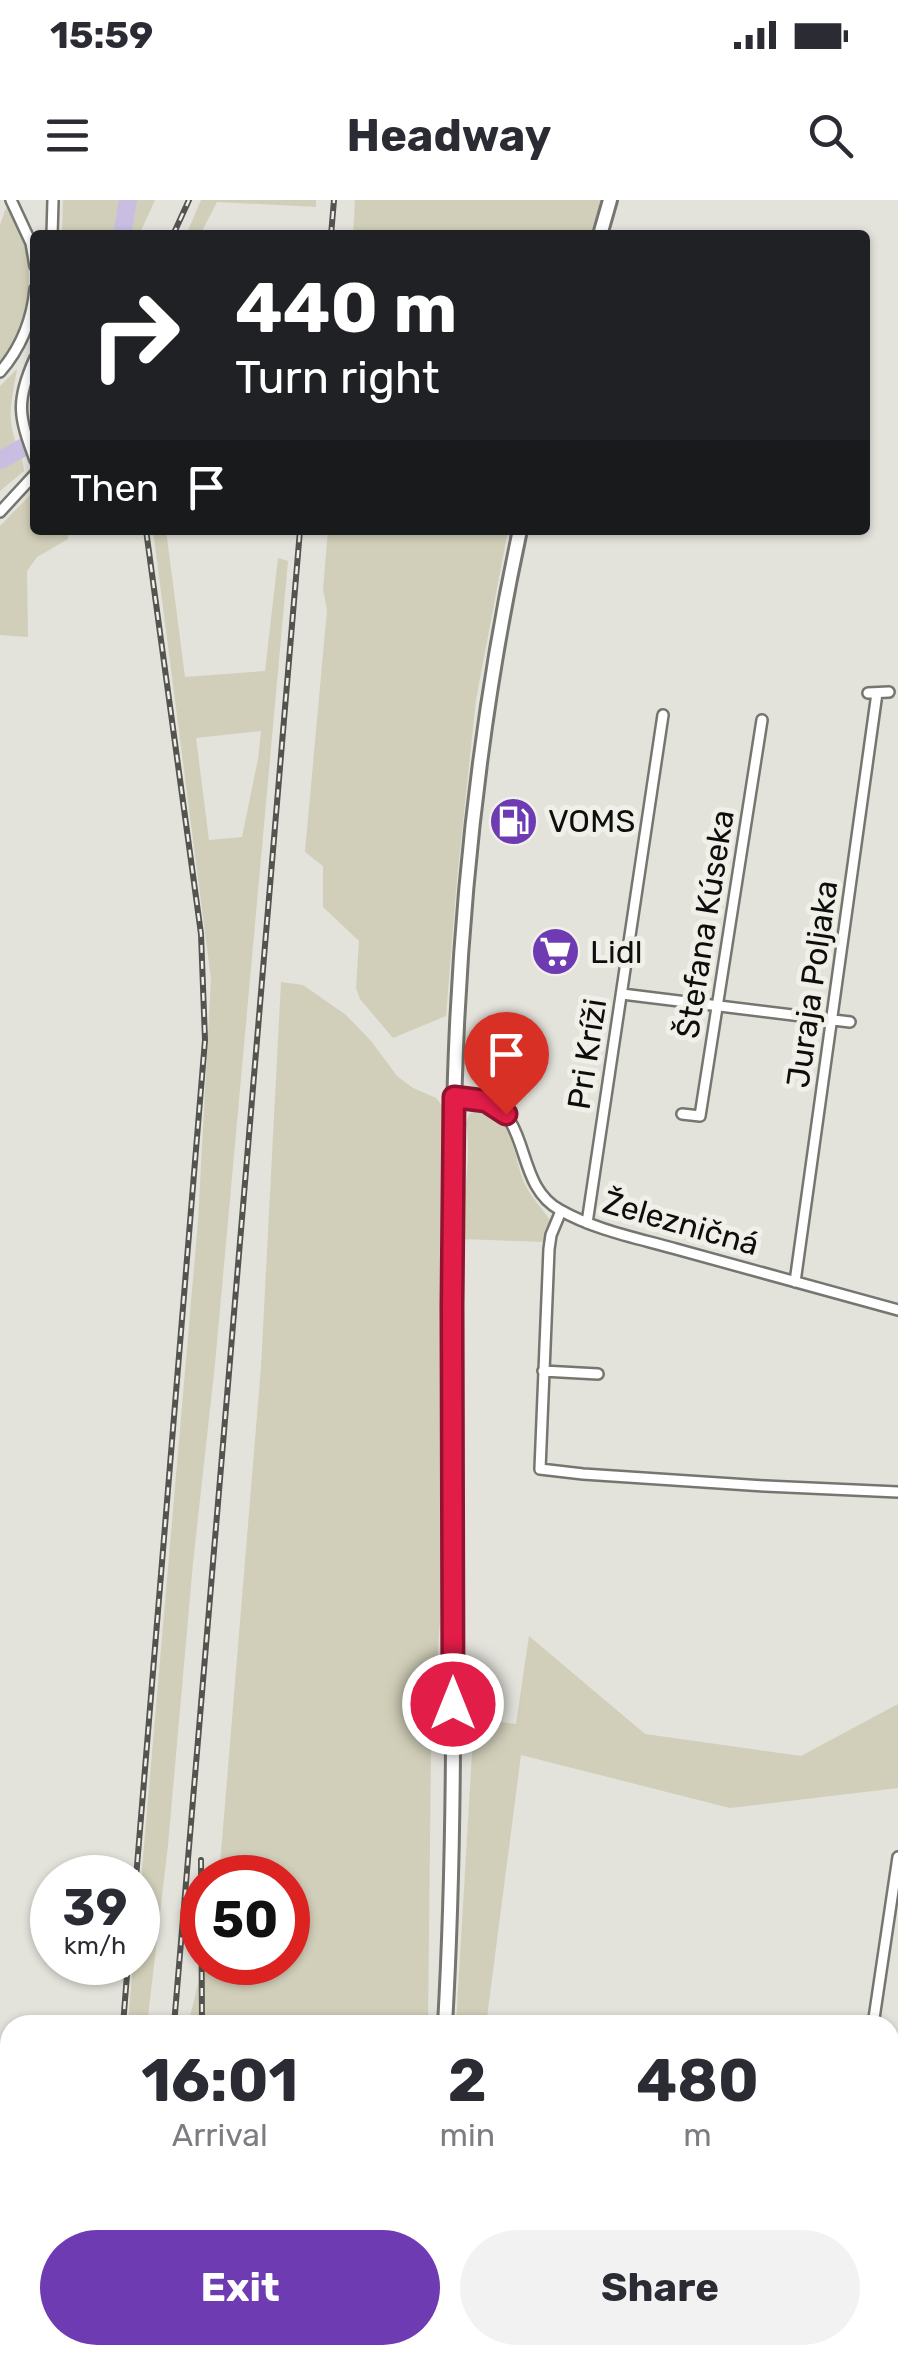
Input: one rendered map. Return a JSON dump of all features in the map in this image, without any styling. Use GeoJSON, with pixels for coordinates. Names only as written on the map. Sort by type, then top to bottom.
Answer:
{"type":"FeatureCollection","features":[{"type":"Feature","properties":{"kind":"main road"},"geometry":{"type":"LineString","coordinates":[[601,230],[610,200]]}},
{"type":"Feature","properties":{"kind":"main road"},"geometry":{"type":"LineString","coordinates":[[445,2015],[452,1807],[454,1097],[461,961],[480,764],[496,652],[519,535]]}},
{"type":"Feature","properties":{"kind":"street"},"geometry":{"type":"LineString","coordinates":[[11,200],[30,241]]}},
{"type":"Feature","properties":{"kind":"street"},"geometry":{"type":"LineString","coordinates":[[52,230],[53,200]]}},
{"type":"Feature","properties":{"kind":"street"},"geometry":{"type":"LineString","coordinates":[[0,372],[19,345],[30,318]]}},
{"type":"Feature","properties":{"kind":"street"},"geometry":{"type":"LineString","coordinates":[[30,371],[21,402],[23,430],[30,448]]}},
{"type":"Feature","properties":{"kind":"street"},"geometry":{"type":"LineString","coordinates":[[0,512],[30,479]]}},
{"type":"Feature","properties":{"kind":"street","name":"Juraja Poljaka"},"geometry":{"type":"LineString","coordinates":[[795,1282],[833,1020],[872,693],[889,692]]}},
{"type":"Feature","properties":{"kind":"street","name":"Pri Kríži"},"geometry":{"type":"LineString","coordinates":[[587,1222],[663,715]]}},
{"type":"Feature","properties":{"kind":"street","name":"Štefana Kúseka"},"geometry":{"type":"LineString","coordinates":[[682,1114],[700,1116],[762,720]]}},
{"type":"Feature","properties":{"kind":"street"},"geometry":{"type":"LineString","coordinates":[[622,994],[850,1022]]}},
{"type":"Feature","properties":{"kind":"street","name":"Železničná"},"geometry":{"type":"LineString","coordinates":[[454,1097],[486,1101],[506,1114],[537,1191],[561,1211],[587,1222],[898,1310]]}},
{"type":"Feature","properties":{"kind":"street"},"geometry":{"type":"LineString","coordinates":[[561,1211],[549,1248],[540,1469],[898,1492]]}},
{"type":"Feature","properties":{"kind":"street"},"geometry":{"type":"LineString","coordinates":[[544,1371],[598,1374]]}},
{"type":"Feature","properties":{"kind":"street"},"geometry":{"type":"LineString","coordinates":[[874,2015],[898,1857]]}},
{"type":"Feature","properties":{"kind":"shaded area"},"geometry":{"type":"Polygon","coordinates":[[[63,200],[155,200],[141,230],[62,230],[63,200]]]}},
{"type":"Feature","properties":{"kind":"shaded area"},"geometry":{"type":"Polygon","coordinates":[[[201,200],[316,200],[316,207],[217,202],[203,230],[188,230],[201,200]]]}},
{"type":"Feature","properties":{"kind":"shaded area"},"geometry":{"type":"Polygon","coordinates":[[[355,200],[604,200],[594,230],[353,230],[355,200]]]}},
{"type":"Feature","properties":{"kind":"shaded area"},"geometry":{"type":"Polygon","coordinates":[[[6,208],[25,246],[29,286],[20,326],[0,363],[0,225],[6,208]]]}},
{"type":"Feature","properties":{"kind":"shaded area"},"geometry":{"type":"Polygon","coordinates":[[[17,369],[11,422],[24,471],[0,491],[0,386],[17,369]]]}},
{"type":"Feature","properties":{"kind":"shaded area"},"geometry":{"type":"Polygon","coordinates":[[[30,495],[30,535],[68,535],[68,539],[37,557],[27,571],[28,637],[0,635],[0,526],[30,495]]]}},
{"type":"Feature","properties":{"kind":"shaded area"},"geometry":{"type":"Polygon","coordinates":[[[154,535],[167,535],[185,677],[265,671],[278,558],[288,561],[160,1914],[160,1855],[143,1855],[198,1221],[211,979],[154,535]],[[261,731],[196,738],[209,840],[242,837],[261,731]]]}},
{"type":"Feature","properties":{"kind":"shaded area"},"geometry":{"type":"Polygon","coordinates":[[[328,535],[507,535],[476,700],[446,1016],[393,1038],[360,999],[356,988],[359,941],[323,907],[323,866],[305,852],[327,610],[323,589],[328,535]]]}},
{"type":"Feature","properties":{"kind":"shaded area"},"geometry":{"type":"Polygon","coordinates":[[[281,982],[303,985],[346,1015],[397,1076],[436,1098],[447,1112],[440,1620],[431,1750],[428,2015],[190,2015],[198,1985],[310,1985],[310,1855],[221,1855],[261,1367],[281,982]]]}},
{"type":"Feature","properties":{"kind":"shaded area"},"geometry":{"type":"Polygon","coordinates":[[[481,1108],[500,1120],[511,1138],[526,1185],[550,1220],[545,1242],[461,1239],[466,1123],[469,1114],[481,1108]]]}},
{"type":"Feature","properties":{"kind":"shaded area"},"geometry":{"type":"Polygon","coordinates":[[[529,1636],[645,1734],[801,1756],[898,1704],[898,1788],[730,1808],[521,1755],[487,2015],[457,2015],[474,1719],[516,1724],[529,1636]]]}},
{"type":"Feature","properties":{"kind":"shaded area"},"geometry":{"type":"Polygon","coordinates":[[[131,1985],[152,1985],[148,2015],[129,2015],[131,1985]]]}},
{"type":"Feature","properties":{"kind":"waterway"},"geometry":{"type":"LineString","coordinates":[[123,230],[128,200]]}},
{"type":"Feature","properties":{"kind":"waterway"},"geometry":{"type":"LineString","coordinates":[[0,460],[30,444]]}},
{"type":"Feature","properties":{"kind":"railway"},"geometry":{"type":"LineString","coordinates":[[175,230],[189,200]]}},
{"type":"Feature","properties":{"kind":"railway"},"geometry":{"type":"LineString","coordinates":[[331,230],[334,200]]}},
{"type":"Feature","properties":{"kind":"railway"},"geometry":{"type":"LineString","coordinates":[[138,1855],[205,1040],[201,934],[147,535]]}},
{"type":"Feature","properties":{"kind":"railway"},"geometry":{"type":"LineString","coordinates":[[175,2015],[300,535]]}},
{"type":"Feature","properties":{"kind":"railway"},"geometry":{"type":"LineString","coordinates":[[124,2015],[126,1985]]}},
{"type":"Feature","properties":{"kind":"railway"},"geometry":{"type":"LineString","coordinates":[[202,1985],[202,2015]]}},
{"type":"Feature","properties":{"kind":"place","name":"VOMS"},"geometry":{"type":"Point","coordinates":[513,821]}},
{"type":"Feature","properties":{"kind":"place","name":"Lidl"},"geometry":{"type":"Point","coordinates":[555,952]}},
{"type":"Feature","properties":{"kind":"route"},"geometry":{"type":"LineString","coordinates":[[453,1704],[454,1097],[486,1101],[506,1114]]}}]}
